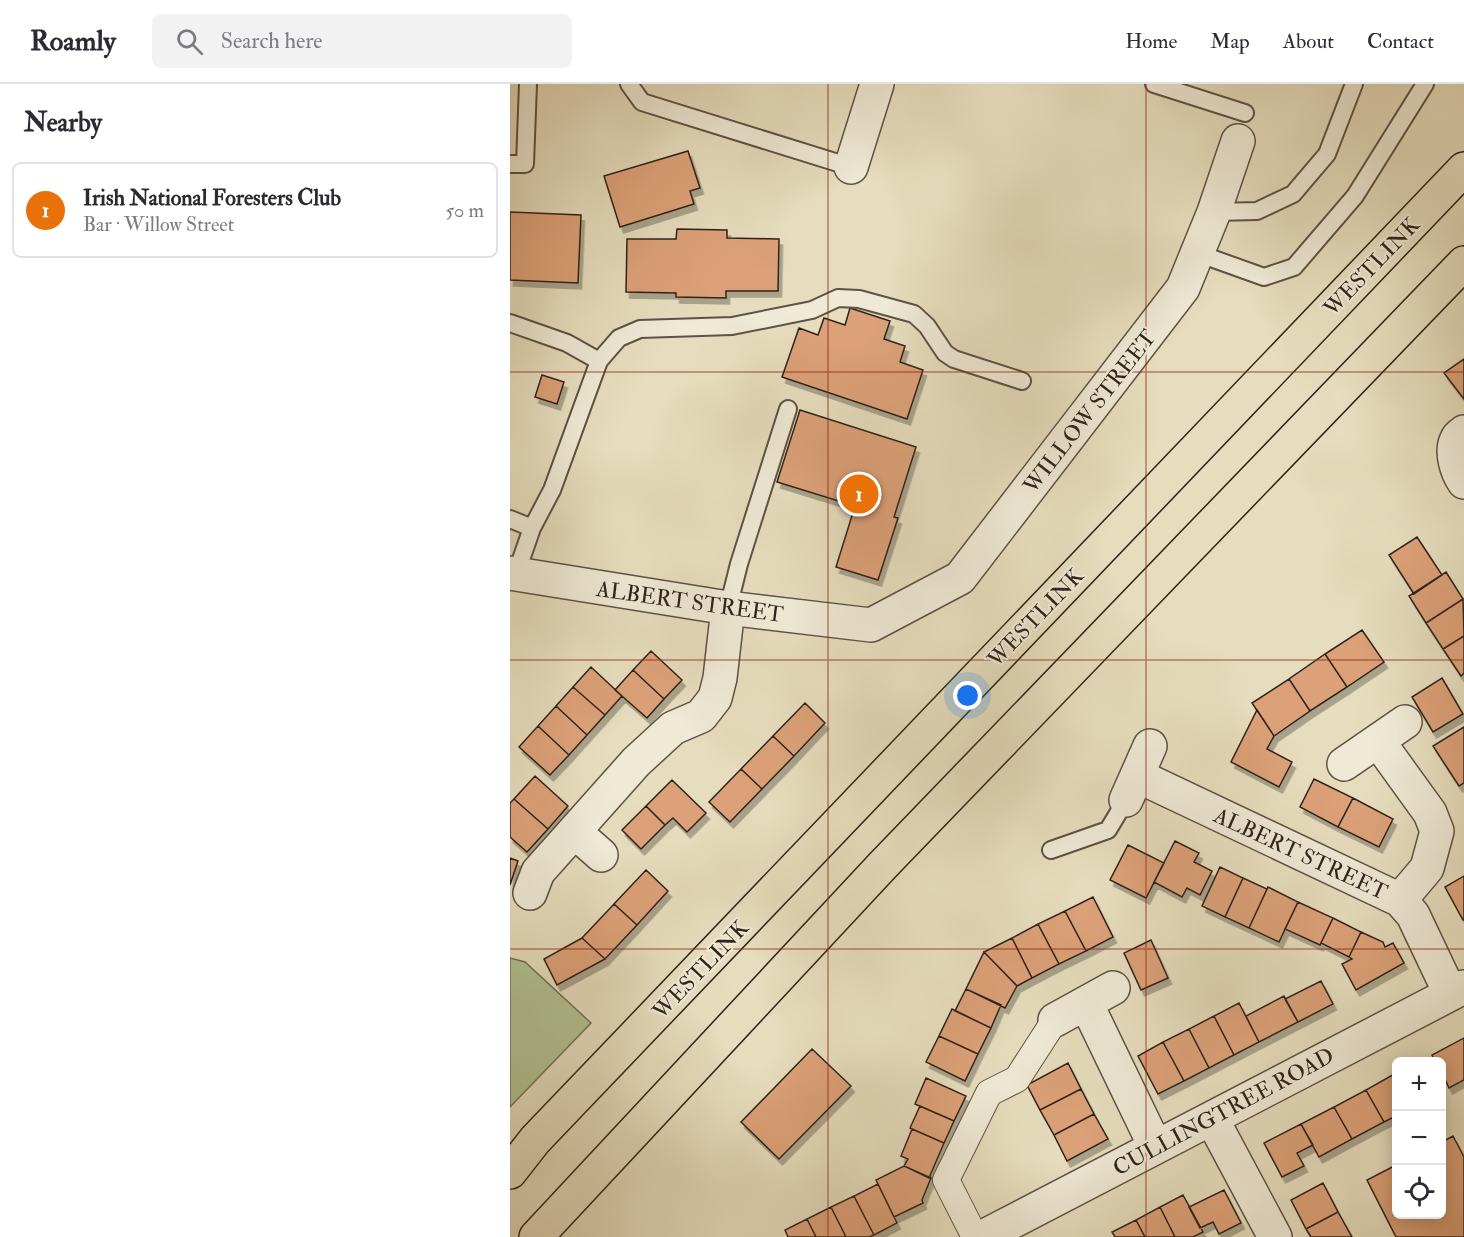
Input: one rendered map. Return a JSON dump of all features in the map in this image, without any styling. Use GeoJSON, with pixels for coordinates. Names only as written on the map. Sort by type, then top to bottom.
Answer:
{"type":"FeatureCollection","features":[{"type":"Feature","properties":{"kind":"highway","name":"WESTLINK"},"geometry":{"type":"LineString","coordinates":[[510,1172],[523,1150],[1464,169]]}},
{"type":"Feature","properties":{"kind":"highway"},"geometry":{"type":"LineString","coordinates":[[536,1237],[884,865],[1464,263]]}},
{"type":"Feature","properties":{"kind":"highway"},"geometry":{"type":"LineString","coordinates":[[551,1237],[573,1198]]}},
{"type":"Feature","properties":{"kind":"street"},"geometry":{"type":"LineString","coordinates":[[851,167],[877,84]]}},
{"type":"Feature","properties":{"kind":"street","name":"WILLOW STREET"},"geometry":{"type":"LineString","coordinates":[[871,625],[960,578],[1183,288],[1214,212],[1242,127]]}},
{"type":"Feature","properties":{"kind":"street","name":"ALBERT STREET"},"geometry":{"type":"LineString","coordinates":[[513,574],[728,608],[871,625]]}},
{"type":"Feature","properties":{"kind":"street"},"geometry":{"type":"LineString","coordinates":[[530,893],[538,872],[636,762],[673,728],[700,716],[715,698],[720,678],[728,608]]}},
{"type":"Feature","properties":{"kind":"street"},"geometry":{"type":"LineString","coordinates":[[1344,764],[1405,722]]}},
{"type":"Feature","properties":{"kind":"street"},"geometry":{"type":"LineString","coordinates":[[1378,741],[1430,813],[1437,831],[1427,868],[1400,900]]}},
{"type":"Feature","properties":{"kind":"street"},"geometry":{"type":"LineString","coordinates":[[1132,788],[1150,746]]}},
{"type":"Feature","properties":{"kind":"street","name":"ALBERT STREET"},"geometry":{"type":"LineString","coordinates":[[1132,788],[1400,900],[1413,915],[1457,990]]}},
{"type":"Feature","properties":{"kind":"street"},"geometry":{"type":"LineString","coordinates":[[575,832],[601,855]]}},
{"type":"Feature","properties":{"kind":"street","name":"CULLINGTREE ROAD"},"geometry":{"type":"LineString","coordinates":[[1002,1233],[1155,1146],[1212,1119],[1457,990]]}},
{"type":"Feature","properties":{"kind":"street"},"geometry":{"type":"LineString","coordinates":[[975,1237],[946,1179],[989,1093],[1017,1079],[1055,1020],[1100,995],[1155,1146]]}},
{"type":"Feature","properties":{"kind":"street"},"geometry":{"type":"LineString","coordinates":[[1212,1119],[1275,1237]]}},
{"type":"Feature","properties":{"kind":"lane"},"geometry":{"type":"LineString","coordinates":[[510,164],[525,164],[528,84]]}},
{"type":"Feature","properties":{"kind":"lane"},"geometry":{"type":"LineString","coordinates":[[629,84],[642,102],[851,167]]}},
{"type":"Feature","properties":{"kind":"lane"},"geometry":{"type":"LineString","coordinates":[[1154,84],[1242,127]]}},
{"type":"Feature","properties":{"kind":"lane"},"geometry":{"type":"LineString","coordinates":[[1214,212],[1257,211],[1293,194],[1327,154],[1354,84]]}},
{"type":"Feature","properties":{"kind":"lane"},"geometry":{"type":"LineString","coordinates":[[1197,253],[1264,277],[1294,267],[1355,196],[1425,84]]}},
{"type":"Feature","properties":{"kind":"lane"},"geometry":{"type":"LineString","coordinates":[[513,574],[532,528],[552,490],[599,360],[619,338],[640,328],[732,326],[812,310],[838,298],[859,299],[914,314],[927,326],[945,353],[954,359],[1022,381]]}},
{"type":"Feature","properties":{"kind":"lane"},"geometry":{"type":"LineString","coordinates":[[510,323],[567,343],[599,360]]}},
{"type":"Feature","properties":{"kind":"lane"},"geometry":{"type":"LineString","coordinates":[[728,608],[739,564],[788,409]]}},
{"type":"Feature","properties":{"kind":"lane"},"geometry":{"type":"LineString","coordinates":[[510,519],[532,528]]}},
{"type":"Feature","properties":{"kind":"lane"},"geometry":{"type":"LineString","coordinates":[[1051,850],[1108,830],[1132,788]]}},
{"type":"Feature","properties":{"kind":"green space"},"geometry":{"type":"Polygon","coordinates":[[[510,958],[525,962],[591,1023],[510,1107],[510,958]]]}},
{"type":"Feature","properties":{"kind":"building"},"geometry":{"type":"Polygon","coordinates":[[[688,151],[700,188],[690,191],[694,204],[620,227],[604,176],[688,151]]]}},
{"type":"Feature","properties":{"kind":"building"},"geometry":{"type":"Polygon","coordinates":[[[510,212],[581,215],[578,283],[510,280],[510,212]]]}},
{"type":"Feature","properties":{"kind":"building"},"geometry":{"type":"Polygon","coordinates":[[[677,229],[727,230],[727,238],[779,239],[778,291],[726,291],[726,298],[676,297],[676,293],[626,292],[627,239],[676,239],[677,229]]]}},
{"type":"Feature","properties":{"kind":"building"},"geometry":{"type":"Polygon","coordinates":[[[850,308],[890,321],[884,339],[905,346],[900,362],[923,370],[907,419],[782,377],[799,328],[818,335],[824,318],[845,325],[850,308]]]}},
{"type":"Feature","properties":{"kind":"building"},"geometry":{"type":"Polygon","coordinates":[[[1464,359],[1464,399],[1444,373],[1464,359]]]}},
{"type":"Feature","properties":{"kind":"building"},"geometry":{"type":"Polygon","coordinates":[[[542,375],[564,382],[557,404],[535,397],[542,375]]]}},
{"type":"Feature","properties":{"kind":"building"},"geometry":{"type":"Polygon","coordinates":[[[800,410],[916,447],[894,517],[898,518],[878,580],[836,567],[855,506],[777,482],[800,410]]]}},
{"type":"Feature","properties":{"kind":"building"},"geometry":{"type":"Polygon","coordinates":[[[1417,537],[1442,575],[1414,594],[1389,555],[1417,537]]]}},
{"type":"Feature","properties":{"kind":"building"},"geometry":{"type":"Polygon","coordinates":[[[1446,572],[1463,599],[1426,623],[1409,596],[1446,572]]]}},
{"type":"Feature","properties":{"kind":"building"},"geometry":{"type":"Polygon","coordinates":[[[1463,599],[1464,636],[1443,649],[1426,623],[1463,599]]]}},
{"type":"Feature","properties":{"kind":"building"},"geometry":{"type":"Polygon","coordinates":[[[1362,630],[1384,662],[1347,687],[1325,654],[1362,630]]]}},
{"type":"Feature","properties":{"kind":"building"},"geometry":{"type":"Polygon","coordinates":[[[1464,636],[1464,673],[1461,676],[1443,649],[1464,636]]]}},
{"type":"Feature","properties":{"kind":"building"},"geometry":{"type":"Polygon","coordinates":[[[651,651],[682,680],[664,699],[633,670],[651,651]]]}},
{"type":"Feature","properties":{"kind":"building"},"geometry":{"type":"Polygon","coordinates":[[[1325,654],[1347,687],[1310,711],[1289,679],[1325,654]]]}},
{"type":"Feature","properties":{"kind":"building"},"geometry":{"type":"Polygon","coordinates":[[[591,667],[622,696],[605,715],[573,687],[591,667]]]}},
{"type":"Feature","properties":{"kind":"building"},"geometry":{"type":"Polygon","coordinates":[[[633,670],[664,699],[647,718],[615,690],[633,670]]]}},
{"type":"Feature","properties":{"kind":"building"},"geometry":{"type":"Polygon","coordinates":[[[1442,678],[1463,714],[1433,732],[1412,697],[1442,678]]]}},
{"type":"Feature","properties":{"kind":"building"},"geometry":{"type":"Polygon","coordinates":[[[1289,679],[1310,711],[1274,736],[1252,703],[1289,679]]]}},
{"type":"Feature","properties":{"kind":"building"},"geometry":{"type":"Polygon","coordinates":[[[573,687],[605,715],[587,735],[556,706],[573,687]]]}},
{"type":"Feature","properties":{"kind":"building"},"geometry":{"type":"Polygon","coordinates":[[[805,703],[825,723],[794,756],[773,736],[805,703]]]}},
{"type":"Feature","properties":{"kind":"building"},"geometry":{"type":"Polygon","coordinates":[[[556,706],[587,735],[569,755],[538,726],[556,706]]]}},
{"type":"Feature","properties":{"kind":"building"},"geometry":{"type":"Polygon","coordinates":[[[1257,710],[1274,736],[1267,749],[1292,762],[1279,787],[1231,762],[1257,710]]]}},
{"type":"Feature","properties":{"kind":"building"},"geometry":{"type":"Polygon","coordinates":[[[538,726],[569,755],[550,775],[519,747],[538,726]]]}},
{"type":"Feature","properties":{"kind":"building"},"geometry":{"type":"Polygon","coordinates":[[[1464,727],[1464,783],[1459,786],[1433,746],[1464,727]]]}},
{"type":"Feature","properties":{"kind":"building"},"geometry":{"type":"Polygon","coordinates":[[[773,736],[794,756],[762,789],[741,769],[773,736]]]}},
{"type":"Feature","properties":{"kind":"building"},"geometry":{"type":"Polygon","coordinates":[[[741,769],[762,789],[730,822],[709,802],[741,769]]]}},
{"type":"Feature","properties":{"kind":"building"},"geometry":{"type":"Polygon","coordinates":[[[535,776],[568,806],[548,829],[514,799],[535,776]]]}},
{"type":"Feature","properties":{"kind":"building"},"geometry":{"type":"Polygon","coordinates":[[[1314,779],[1353,798],[1338,827],[1300,807],[1314,779]]]}},
{"type":"Feature","properties":{"kind":"building"},"geometry":{"type":"Polygon","coordinates":[[[672,780],[706,813],[687,832],[673,818],[665,825],[646,806],[672,780]]]}},
{"type":"Feature","properties":{"kind":"building"},"geometry":{"type":"Polygon","coordinates":[[[1353,798],[1393,819],[1379,847],[1338,827],[1353,798]]]}},
{"type":"Feature","properties":{"kind":"building"},"geometry":{"type":"Polygon","coordinates":[[[514,799],[548,829],[527,852],[510,837],[510,803],[514,799]]]}},
{"type":"Feature","properties":{"kind":"building"},"geometry":{"type":"Polygon","coordinates":[[[646,806],[665,825],[641,849],[622,830],[646,806]]]}},
{"type":"Feature","properties":{"kind":"building"},"geometry":{"type":"Polygon","coordinates":[[[1175,841],[1199,853],[1194,862],[1212,871],[1200,895],[1187,888],[1182,897],[1154,882],[1175,841]]]}},
{"type":"Feature","properties":{"kind":"building"},"geometry":{"type":"Polygon","coordinates":[[[1128,845],[1164,863],[1146,898],[1110,880],[1128,845]]]}},
{"type":"Feature","properties":{"kind":"building"},"geometry":{"type":"Polygon","coordinates":[[[510,858],[518,861],[510,885],[510,858]]]}},
{"type":"Feature","properties":{"kind":"building"},"geometry":{"type":"Polygon","coordinates":[[[1220,867],[1243,878],[1225,917],[1202,906],[1220,867]]]}},
{"type":"Feature","properties":{"kind":"building"},"geometry":{"type":"Polygon","coordinates":[[[646,870],[668,891],[637,925],[614,904],[646,870]]]}},
{"type":"Feature","properties":{"kind":"building"},"geometry":{"type":"Polygon","coordinates":[[[1464,876],[1464,920],[1463,920],[1445,887],[1464,876]]]}},
{"type":"Feature","properties":{"kind":"building"},"geometry":{"type":"Polygon","coordinates":[[[1243,878],[1267,889],[1249,928],[1225,917],[1243,878]]]}},
{"type":"Feature","properties":{"kind":"building"},"geometry":{"type":"Polygon","coordinates":[[[1268,887],[1298,902],[1279,942],[1249,928],[1268,887]]]}},
{"type":"Feature","properties":{"kind":"building"},"geometry":{"type":"Polygon","coordinates":[[[1093,897],[1113,937],[1086,951],[1065,911],[1093,897]]]}},
{"type":"Feature","properties":{"kind":"building"},"geometry":{"type":"Polygon","coordinates":[[[1298,902],[1333,918],[1320,945],[1285,929],[1298,902]]]}},
{"type":"Feature","properties":{"kind":"building"},"geometry":{"type":"Polygon","coordinates":[[[614,904],[637,925],[605,959],[582,938],[614,904]]]}},
{"type":"Feature","properties":{"kind":"building"},"geometry":{"type":"Polygon","coordinates":[[[1065,911],[1086,951],[1059,964],[1038,924],[1065,911]]]}},
{"type":"Feature","properties":{"kind":"building"},"geometry":{"type":"Polygon","coordinates":[[[1333,918],[1361,932],[1349,957],[1321,943],[1333,918]]]}},
{"type":"Feature","properties":{"kind":"building"},"geometry":{"type":"Polygon","coordinates":[[[1038,924],[1059,964],[1032,978],[1012,938],[1038,924]]]}},
{"type":"Feature","properties":{"kind":"building"},"geometry":{"type":"Polygon","coordinates":[[[1361,932],[1383,942],[1385,947],[1393,943],[1404,963],[1356,990],[1342,964],[1352,959],[1349,957],[1361,932]]]}},
{"type":"Feature","properties":{"kind":"building"},"geometry":{"type":"Polygon","coordinates":[[[582,938],[605,959],[557,985],[544,959],[582,938]]]}},
{"type":"Feature","properties":{"kind":"building"},"geometry":{"type":"Polygon","coordinates":[[[1012,938],[1032,978],[1017,986],[984,952],[1012,938]]]}},
{"type":"Feature","properties":{"kind":"building"},"geometry":{"type":"Polygon","coordinates":[[[1151,940],[1168,978],[1141,990],[1124,953],[1151,940]]]}},
{"type":"Feature","properties":{"kind":"building"},"geometry":{"type":"Polygon","coordinates":[[[984,952],[1017,986],[1005,1008],[966,989],[984,952]]]}},
{"type":"Feature","properties":{"kind":"building"},"geometry":{"type":"Polygon","coordinates":[[[1321,981],[1333,1004],[1298,1022],[1285,999],[1321,981]]]}},
{"type":"Feature","properties":{"kind":"building"},"geometry":{"type":"Polygon","coordinates":[[[966,989],[1001,1005],[991,1028],[955,1011],[966,989]]]}},
{"type":"Feature","properties":{"kind":"building"},"geometry":{"type":"Polygon","coordinates":[[[1284,996],[1298,1022],[1259,1042],[1246,1016],[1284,996]]]}},
{"type":"Feature","properties":{"kind":"building"},"geometry":{"type":"Polygon","coordinates":[[[1239,1003],[1259,1042],[1234,1055],[1214,1016],[1239,1003]]]}},
{"type":"Feature","properties":{"kind":"building"},"geometry":{"type":"Polygon","coordinates":[[[952,1009],[991,1028],[978,1054],[939,1036],[952,1009]]]}},
{"type":"Feature","properties":{"kind":"building"},"geometry":{"type":"Polygon","coordinates":[[[1214,1016],[1234,1055],[1209,1068],[1189,1029],[1214,1016]]]}},
{"type":"Feature","properties":{"kind":"building"},"geometry":{"type":"Polygon","coordinates":[[[1189,1029],[1209,1068],[1184,1081],[1163,1042],[1189,1029]]]}},
{"type":"Feature","properties":{"kind":"building"},"geometry":{"type":"Polygon","coordinates":[[[939,1036],[978,1054],[965,1081],[926,1062],[939,1036]]]}},
{"type":"Feature","properties":{"kind":"building"},"geometry":{"type":"Polygon","coordinates":[[[1464,1038],[1464,1080],[1449,1088],[1446,1082],[1446,1057],[1433,1057],[1432,1055],[1464,1038]]]}},
{"type":"Feature","properties":{"kind":"building"},"geometry":{"type":"Polygon","coordinates":[[[1163,1042],[1184,1081],[1158,1094],[1138,1056],[1163,1042]]]}},
{"type":"Feature","properties":{"kind":"building"},"geometry":{"type":"Polygon","coordinates":[[[812,1049],[851,1086],[779,1159],[741,1122],[812,1049]]]}},
{"type":"Feature","properties":{"kind":"building"},"geometry":{"type":"Polygon","coordinates":[[[1068,1063],[1081,1089],[1040,1110],[1027,1085],[1068,1063]]]}},
{"type":"Feature","properties":{"kind":"building"},"geometry":{"type":"Polygon","coordinates":[[[1392,1075],[1392,1118],[1384,1122],[1366,1090],[1392,1075]]]}},
{"type":"Feature","properties":{"kind":"building"},"geometry":{"type":"Polygon","coordinates":[[[926,1078],[966,1096],[954,1121],[915,1104],[926,1078]]]}},
{"type":"Feature","properties":{"kind":"building"},"geometry":{"type":"Polygon","coordinates":[[[1081,1089],[1094,1114],[1054,1135],[1040,1110],[1081,1089]]]}},
{"type":"Feature","properties":{"kind":"building"},"geometry":{"type":"Polygon","coordinates":[[[1366,1090],[1384,1122],[1352,1139],[1334,1107],[1366,1090]]]}},
{"type":"Feature","properties":{"kind":"building"},"geometry":{"type":"Polygon","coordinates":[[[920,1106],[954,1121],[944,1143],[910,1128],[920,1106]]]}},
{"type":"Feature","properties":{"kind":"building"},"geometry":{"type":"Polygon","coordinates":[[[1334,1107],[1352,1139],[1319,1157],[1301,1124],[1334,1107]]]}},
{"type":"Feature","properties":{"kind":"building"},"geometry":{"type":"Polygon","coordinates":[[[1094,1114],[1108,1139],[1067,1161],[1054,1135],[1094,1114]]]}},
{"type":"Feature","properties":{"kind":"building"},"geometry":{"type":"Polygon","coordinates":[[[1301,1124],[1313,1145],[1297,1153],[1304,1166],[1282,1177],[1264,1143],[1301,1124]]]}},
{"type":"Feature","properties":{"kind":"building"},"geometry":{"type":"Polygon","coordinates":[[[912,1129],[944,1143],[929,1178],[904,1166],[908,1159],[901,1156],[912,1129]]]}},
{"type":"Feature","properties":{"kind":"building"},"geometry":{"type":"Polygon","coordinates":[[[1453,1136],[1464,1157],[1464,1237],[1396,1237],[1367,1180],[1392,1167],[1392,1219],[1446,1219],[1446,1140],[1453,1136]]]}},
{"type":"Feature","properties":{"kind":"building"},"geometry":{"type":"Polygon","coordinates":[[[904,1166],[931,1178],[922,1200],[923,1203],[894,1217],[876,1180],[904,1166]]]}},
{"type":"Feature","properties":{"kind":"building"},"geometry":{"type":"Polygon","coordinates":[[[1323,1183],[1338,1212],[1306,1229],[1291,1200],[1323,1183]]]}},
{"type":"Feature","properties":{"kind":"building"},"geometry":{"type":"Polygon","coordinates":[[[878,1184],[897,1223],[874,1235],[854,1196],[878,1184]]]}},
{"type":"Feature","properties":{"kind":"building"},"geometry":{"type":"Polygon","coordinates":[[[1224,1190],[1241,1223],[1219,1234],[1213,1222],[1200,1228],[1189,1207],[1224,1190]]]}},
{"type":"Feature","properties":{"kind":"building"},"geometry":{"type":"Polygon","coordinates":[[[1183,1195],[1203,1232],[1193,1237],[1175,1237],[1160,1207],[1183,1195]]]}},
{"type":"Feature","properties":{"kind":"building"},"geometry":{"type":"Polygon","coordinates":[[[854,1196],[874,1235],[846,1237],[831,1207],[854,1196]]]}},
{"type":"Feature","properties":{"kind":"building"},"geometry":{"type":"Polygon","coordinates":[[[831,1207],[846,1237],[816,1237],[807,1219],[831,1207]]]}},
{"type":"Feature","properties":{"kind":"building"},"geometry":{"type":"Polygon","coordinates":[[[1160,1207],[1175,1237],[1145,1237],[1136,1220],[1160,1207]]]}},
{"type":"Feature","properties":{"kind":"building"},"geometry":{"type":"Polygon","coordinates":[[[1338,1212],[1352,1237],[1311,1237],[1306,1229],[1338,1212]]]}},
{"type":"Feature","properties":{"kind":"building"},"geometry":{"type":"Polygon","coordinates":[[[807,1219],[816,1237],[788,1237],[785,1230],[807,1219]]]}},
{"type":"Feature","properties":{"kind":"building"},"geometry":{"type":"Polygon","coordinates":[[[1136,1220],[1145,1237],[1115,1237],[1112,1232],[1136,1220]]]}},
{"type":"Feature","properties":{"kind":"place","name":"Irish National Foresters Club"},"geometry":{"type":"Point","coordinates":[859,494]}}]}
